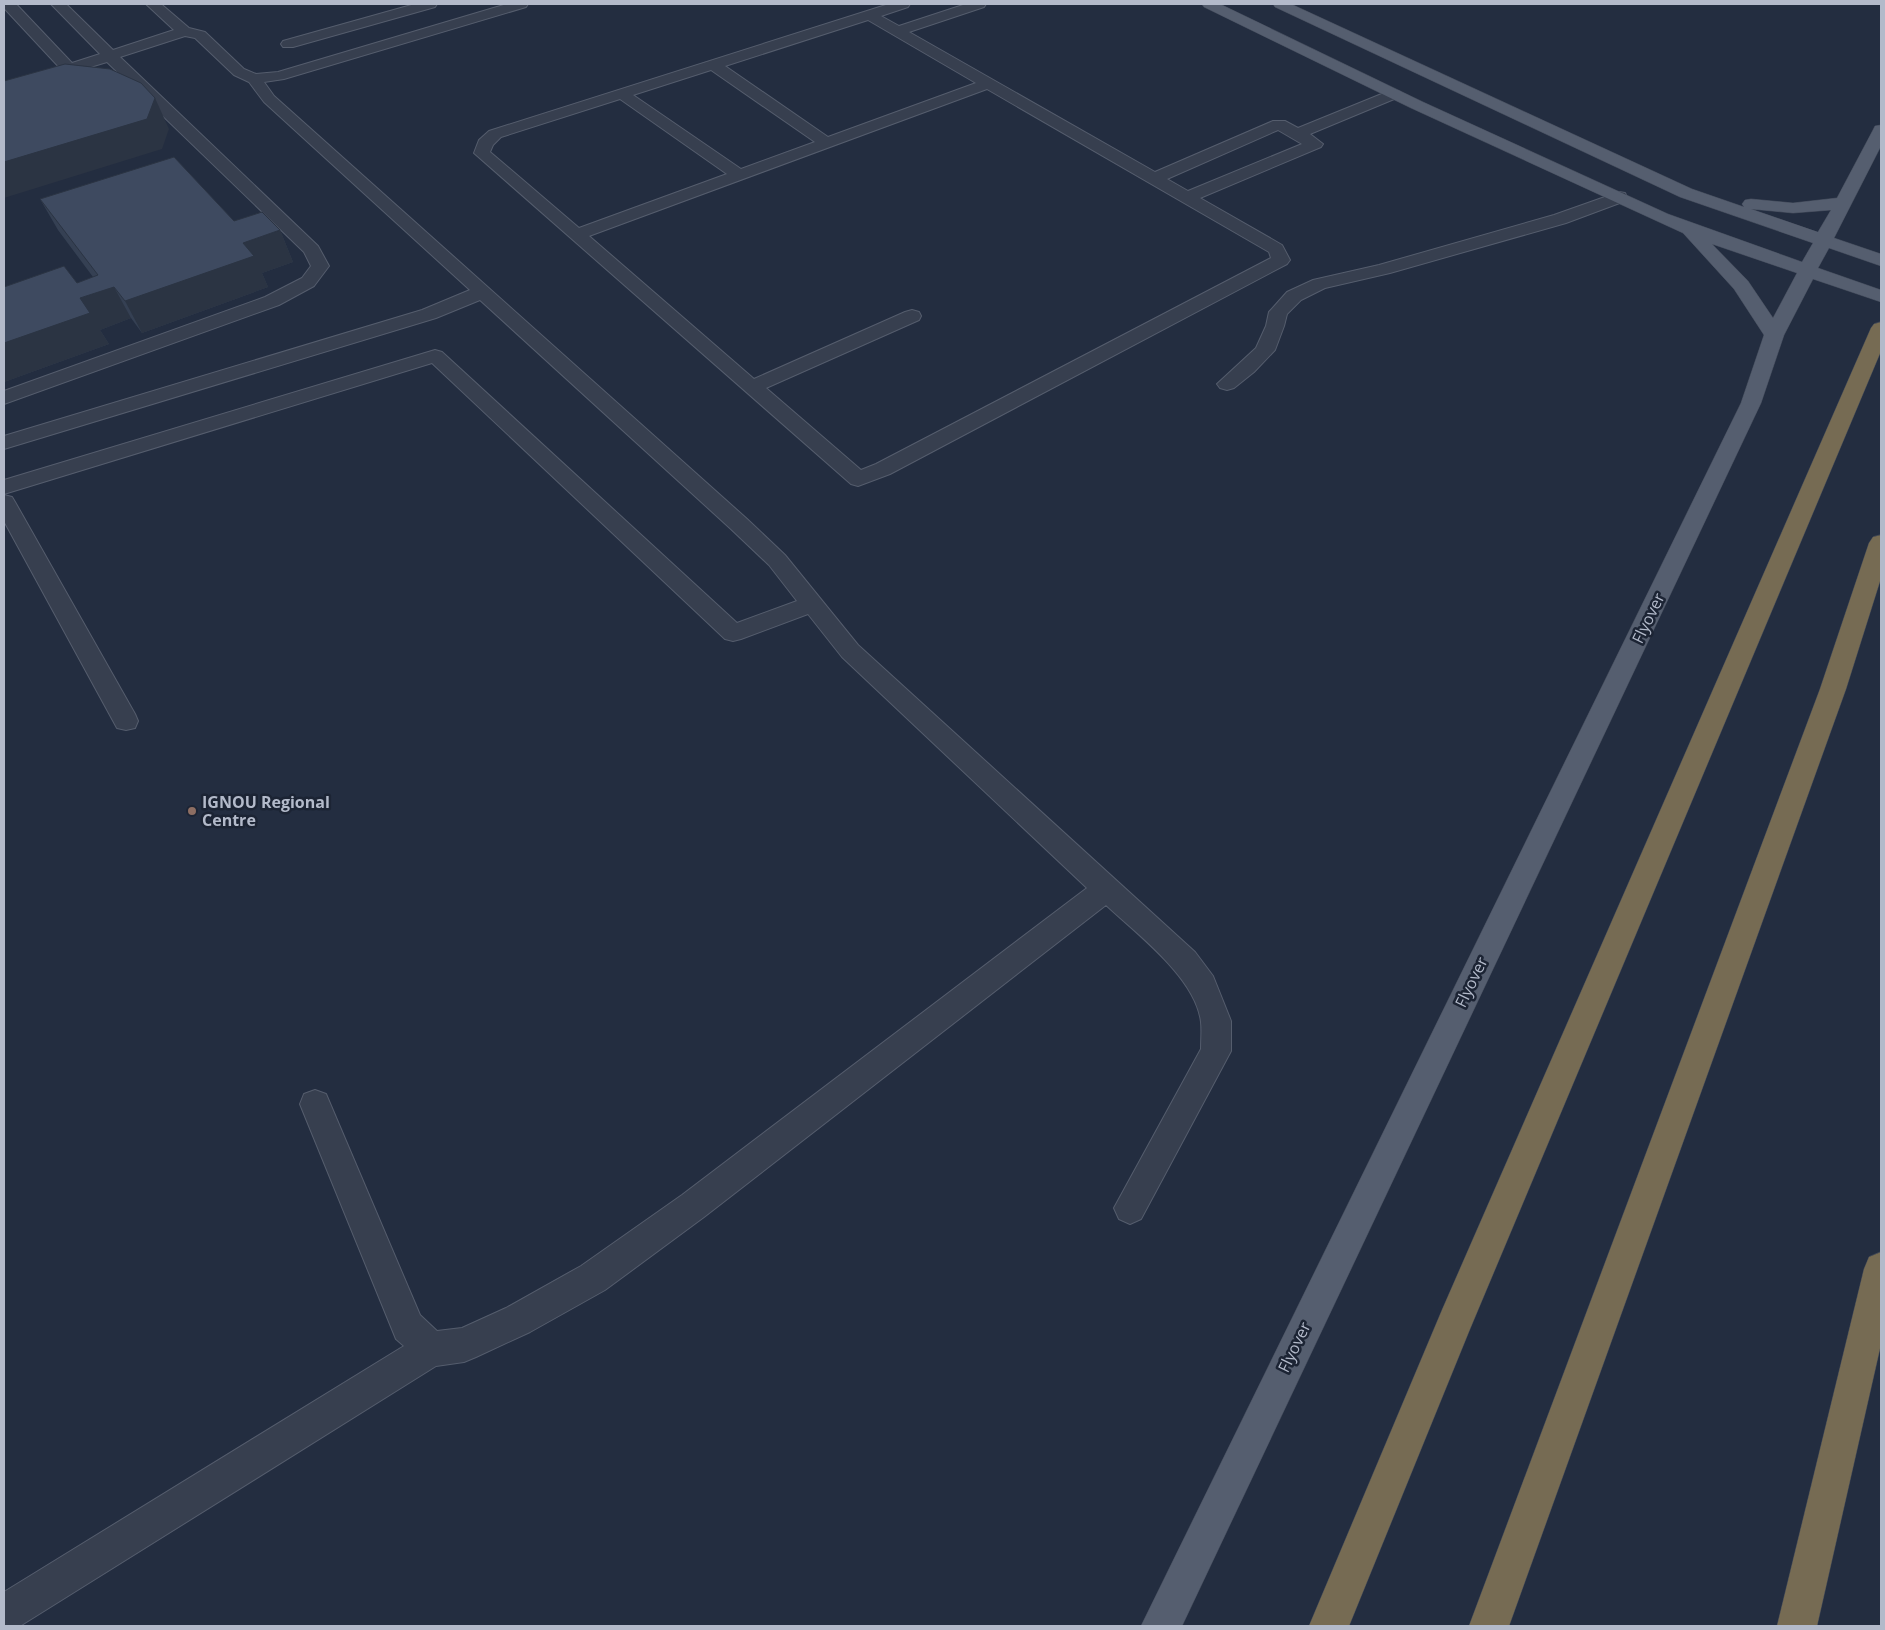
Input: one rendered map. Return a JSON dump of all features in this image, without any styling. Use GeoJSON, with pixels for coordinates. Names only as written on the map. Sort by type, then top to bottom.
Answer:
{"type":"FeatureCollection","features":[{"type":"Feature","properties":{"kind":"highway"},"geometry":{"type":"LineString","coordinates":[[1329,1626],[1463,1305],[1881,328]]}},
{"type":"Feature","properties":{"kind":"highway"},"geometry":{"type":"LineString","coordinates":[[1489,1626],[1779,840],[1833,689],[1881,543]]}},
{"type":"Feature","properties":{"kind":"highway"},"geometry":{"type":"LineString","coordinates":[[1797,1626],[1881,1269]]}},
{"type":"Feature","properties":{"kind":"main road"},"geometry":{"type":"LineString","coordinates":[[1209,4],[1394,94],[1688,229],[1881,296]]}},
{"type":"Feature","properties":{"kind":"main road"},"geometry":{"type":"LineString","coordinates":[[1280,4],[1686,193],[1881,260]]}},
{"type":"Feature","properties":{"kind":"main road","name":"Flyover"},"geometry":{"type":"LineString","coordinates":[[1161,1626],[1751,403],[1774,335],[1881,130]]}},
{"type":"Feature","properties":{"kind":"main road"},"geometry":{"type":"LineString","coordinates":[[1686,193],[1766,206],[1793,208],[1842,203]]}},
{"type":"Feature","properties":{"kind":"main road"},"geometry":{"type":"LineString","coordinates":[[1688,229],[1741,285],[1774,335]]}},
{"type":"Feature","properties":{"kind":"lane"},"geometry":{"type":"LineString","coordinates":[[8,4],[70,68]]}},
{"type":"Feature","properties":{"kind":"lane"},"geometry":{"type":"LineString","coordinates":[[4,398],[272,301],[308,282],[320,266],[312,250],[58,4]]}},
{"type":"Feature","properties":{"kind":"lane"},"geometry":{"type":"LineString","coordinates":[[153,4],[184,31],[200,35],[239,72],[254,79],[269,99],[739,524],[777,560],[850,651],[1185,961],[1203,985],[1216,1021],[1216,1050],[1130,1208]]}},
{"type":"Feature","properties":{"kind":"lane"},"geometry":{"type":"LineString","coordinates":[[288,44],[430,4]]}},
{"type":"Feature","properties":{"kind":"lane"},"geometry":{"type":"LineString","coordinates":[[254,79],[280,76],[521,4]]}},
{"type":"Feature","properties":{"kind":"lane"},"geometry":{"type":"LineString","coordinates":[[868,14],[1276,249],[1281,260],[883,470],[858,479],[482,153],[485,143],[495,134],[868,14],[903,4]]}},
{"type":"Feature","properties":{"kind":"lane"},"geometry":{"type":"LineString","coordinates":[[897,31],[979,4]]}},
{"type":"Feature","properties":{"kind":"lane"},"geometry":{"type":"LineString","coordinates":[[4,88],[184,31]]}},
{"type":"Feature","properties":{"kind":"lane"},"geometry":{"type":"LineString","coordinates":[[714,65],[827,143]]}},
{"type":"Feature","properties":{"kind":"lane"},"geometry":{"type":"LineString","coordinates":[[576,235],[989,83]]}},
{"type":"Feature","properties":{"kind":"lane"},"geometry":{"type":"LineString","coordinates":[[622,94],[739,175]]}},
{"type":"Feature","properties":{"kind":"lane"},"geometry":{"type":"LineString","coordinates":[[1297,134],[1394,94]]}},
{"type":"Feature","properties":{"kind":"lane"},"geometry":{"type":"LineString","coordinates":[[1154,179],[1279,124],[1315,144],[1187,198]]}},
{"type":"Feature","properties":{"kind":"lane"},"geometry":{"type":"LineString","coordinates":[[1227,384],[1265,350],[1275,326],[1278,312],[1294,296],[1320,284],[1384,269],[1560,219],[1619,197]]}},
{"type":"Feature","properties":{"kind":"lane"},"geometry":{"type":"LineString","coordinates":[[4,443],[429,314],[482,292]]}},
{"type":"Feature","properties":{"kind":"lane"},"geometry":{"type":"LineString","coordinates":[[752,387],[912,316]]}},
{"type":"Feature","properties":{"kind":"lane"},"geometry":{"type":"LineString","coordinates":[[4,487],[435,356],[733,633],[812,604]]}},
{"type":"Feature","properties":{"kind":"lane"},"geometry":{"type":"LineString","coordinates":[[4,502],[126,721]]}},
{"type":"Feature","properties":{"kind":"lane"},"geometry":{"type":"LineString","coordinates":[[4,1614],[431,1349],[464,1345],[518,1320],[593,1278],[693,1206],[1107,888]]}},
{"type":"Feature","properties":{"kind":"lane"},"geometry":{"type":"LineString","coordinates":[[315,1104],[408,1327],[431,1349]]}},
{"type":"Feature","properties":{"kind":"building"},"geometry":{"type":"Polygon","coordinates":[[[65,64],[110,69],[141,83],[155,98],[147,119],[4,162],[4,81],[65,64]]]}},
{"type":"Feature","properties":{"kind":"building"},"geometry":{"type":"Polygon","coordinates":[[[174,157],[234,221],[262,212],[280,230],[243,243],[254,256],[125,301],[114,287],[80,298],[90,313],[4,343],[4,287],[64,266],[77,283],[98,275],[40,199],[174,157]]]}},
{"type":"Feature","properties":{"kind":"place","name":"IGNOU Regional Centre"},"geometry":{"type":"Point","coordinates":[192,811]}}]}
